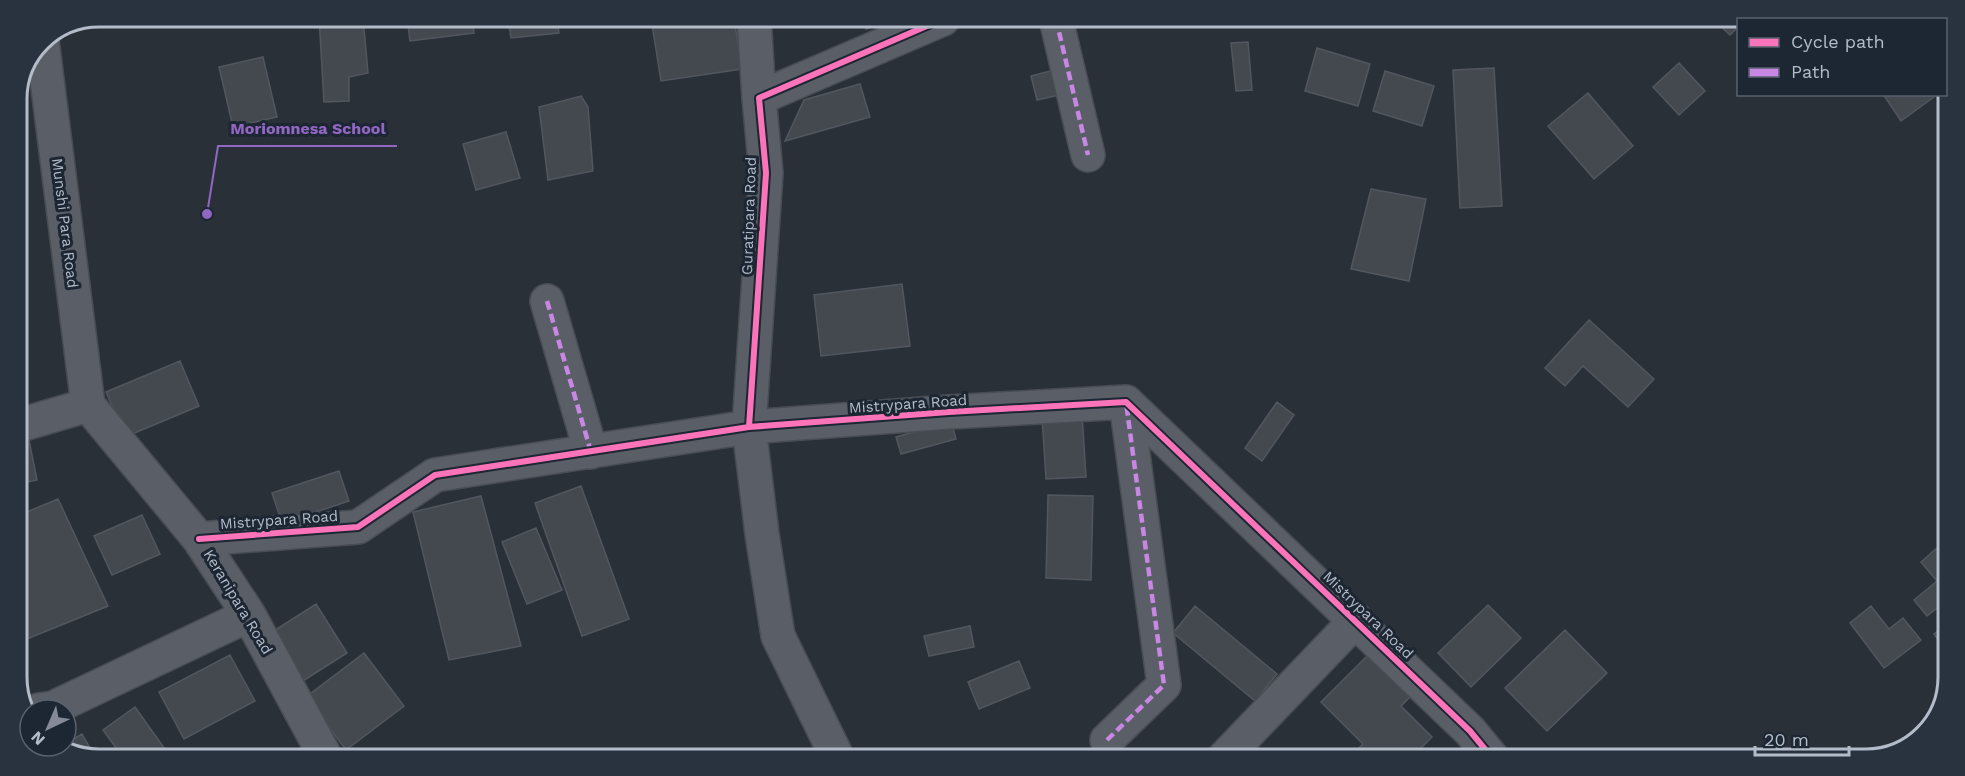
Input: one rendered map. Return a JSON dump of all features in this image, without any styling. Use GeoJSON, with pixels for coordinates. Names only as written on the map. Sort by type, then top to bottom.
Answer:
{"type":"FeatureCollection","features":[{"type":"Feature","properties":{"kind":"street","name":"Guratipara Road"},"geometry":{"type":"LineString","coordinates":[[755,27],[766,173],[749,427],[762,534],[778,636],[833,749]]}},
{"type":"Feature","properties":{"kind":"street"},"geometry":{"type":"LineString","coordinates":[[759,98],[924,27]]}},
{"type":"Feature","properties":{"kind":"street"},"geometry":{"type":"LineString","coordinates":[[1058,27],[1088,155]]}},
{"type":"Feature","properties":{"kind":"street","name":"Munshi Para Road"},"geometry":{"type":"LineString","coordinates":[[44,53],[88,405]]}},
{"type":"Feature","properties":{"kind":"street"},"geometry":{"type":"LineString","coordinates":[[547,301],[591,452]]}},
{"type":"Feature","properties":{"kind":"street"},"geometry":{"type":"LineString","coordinates":[[1107,740],[1164,686],[1126,402]]}},
{"type":"Feature","properties":{"kind":"street","name":"Mistrypara Road"},"geometry":{"type":"LineString","coordinates":[[199,538],[358,526],[435,475],[749,427],[1126,402],[1470,731],[1484,749]]}},
{"type":"Feature","properties":{"kind":"street"},"geometry":{"type":"LineString","coordinates":[[27,423],[88,405]]}},
{"type":"Feature","properties":{"kind":"street","name":"Keranipara Road"},"geometry":{"type":"LineString","coordinates":[[88,405],[199,538],[249,615],[321,749]]}},
{"type":"Feature","properties":{"kind":"street"},"geometry":{"type":"LineString","coordinates":[[73,698],[249,615]]}},
{"type":"Feature","properties":{"kind":"street"},"geometry":{"type":"LineString","coordinates":[[1233,749],[1356,621]]}},
{"type":"Feature","properties":{"kind":"building"},"geometry":{"type":"Polygon","coordinates":[[[320,27],[364,27],[368,73],[349,77],[349,101],[324,102],[320,27]]]}},
{"type":"Feature","properties":{"kind":"building"},"geometry":{"type":"Polygon","coordinates":[[[408,27],[473,27],[474,33],[410,41],[408,27]]]}},
{"type":"Feature","properties":{"kind":"building"},"geometry":{"type":"Polygon","coordinates":[[[509,27],[558,27],[559,33],[511,38],[509,27]]]}},
{"type":"Feature","properties":{"kind":"building"},"geometry":{"type":"Polygon","coordinates":[[[652,27],[735,27],[742,69],[661,81],[652,27]]]}},
{"type":"Feature","properties":{"kind":"building"},"geometry":{"type":"Polygon","coordinates":[[[1721,27],[1737,27],[1730,35],[1721,27]]]}},
{"type":"Feature","properties":{"kind":"building"},"geometry":{"type":"Polygon","coordinates":[[[1248,42],[1252,90],[1236,91],[1231,43],[1248,42]]]}},
{"type":"Feature","properties":{"kind":"building"},"geometry":{"type":"Polygon","coordinates":[[[1317,48],[1370,64],[1358,106],[1305,91],[1317,48]]]}},
{"type":"Feature","properties":{"kind":"building"},"geometry":{"type":"Polygon","coordinates":[[[263,57],[277,117],[233,127],[219,67],[263,57]]]}},
{"type":"Feature","properties":{"kind":"building"},"geometry":{"type":"Polygon","coordinates":[[[1679,63],[1705,91],[1679,115],[1653,87],[1679,63]]]}},
{"type":"Feature","properties":{"kind":"building"},"geometry":{"type":"Polygon","coordinates":[[[1062,68],[1068,93],[1037,100],[1031,76],[1062,68]]]}},
{"type":"Feature","properties":{"kind":"building"},"geometry":{"type":"Polygon","coordinates":[[[1494,68],[1502,206],[1460,208],[1453,70],[1494,68]]]}},
{"type":"Feature","properties":{"kind":"building"},"geometry":{"type":"Polygon","coordinates":[[[1385,71],[1434,86],[1422,126],[1373,111],[1385,71]]]}},
{"type":"Feature","properties":{"kind":"building"},"geometry":{"type":"Polygon","coordinates":[[[860,84],[870,117],[785,141],[804,100],[860,84]]]}},
{"type":"Feature","properties":{"kind":"building"},"geometry":{"type":"Polygon","coordinates":[[[1588,93],[1633,146],[1594,179],[1548,126],[1588,93]]]}},
{"type":"Feature","properties":{"kind":"building"},"geometry":{"type":"Polygon","coordinates":[[[581,96],[588,107],[593,171],[548,180],[539,107],[581,96]]]}},
{"type":"Feature","properties":{"kind":"building"},"geometry":{"type":"Polygon","coordinates":[[[1884,96],[1935,96],[1901,121],[1884,96]]]}},
{"type":"Feature","properties":{"kind":"building"},"geometry":{"type":"Polygon","coordinates":[[[506,132],[520,178],[476,190],[463,144],[506,132]]]}},
{"type":"Feature","properties":{"kind":"building"},"geometry":{"type":"Polygon","coordinates":[[[1371,189],[1426,199],[1409,281],[1351,269],[1371,189]]]}},
{"type":"Feature","properties":{"kind":"building"},"geometry":{"type":"Polygon","coordinates":[[[902,284],[910,346],[821,356],[814,295],[902,284]]]}},
{"type":"Feature","properties":{"kind":"building"},"geometry":{"type":"Polygon","coordinates":[[[1589,320],[1654,379],[1628,407],[1583,366],[1565,386],[1545,368],[1589,320]]]}},
{"type":"Feature","properties":{"kind":"building"},"geometry":{"type":"Polygon","coordinates":[[[180,361],[199,406],[125,437],[106,392],[180,361]]]}},
{"type":"Feature","properties":{"kind":"building"},"geometry":{"type":"Polygon","coordinates":[[[1277,402],[1294,415],[1262,461],[1245,448],[1277,402]]]}},
{"type":"Feature","properties":{"kind":"building"},"geometry":{"type":"Polygon","coordinates":[[[1082,414],[1086,477],[1046,479],[1042,417],[1082,414]]]}},
{"type":"Feature","properties":{"kind":"building"},"geometry":{"type":"Polygon","coordinates":[[[951,421],[956,439],[901,454],[896,437],[951,421]]]}},
{"type":"Feature","properties":{"kind":"building"},"geometry":{"type":"Polygon","coordinates":[[[27,435],[37,480],[27,482],[27,435]]]}},
{"type":"Feature","properties":{"kind":"building"},"geometry":{"type":"Polygon","coordinates":[[[339,471],[349,501],[282,523],[272,493],[339,471]]]}},
{"type":"Feature","properties":{"kind":"building"},"geometry":{"type":"Polygon","coordinates":[[[581,486],[629,619],[582,636],[535,503],[581,486]]]}},
{"type":"Feature","properties":{"kind":"building"},"geometry":{"type":"Polygon","coordinates":[[[1048,495],[1093,496],[1091,580],[1046,578],[1048,495]]]}},
{"type":"Feature","properties":{"kind":"building"},"geometry":{"type":"Polygon","coordinates":[[[481,496],[521,646],[449,660],[413,512],[481,496]]]}},
{"type":"Feature","properties":{"kind":"building"},"geometry":{"type":"Polygon","coordinates":[[[58,499],[108,606],[27,639],[27,512],[58,499]]]}},
{"type":"Feature","properties":{"kind":"building"},"geometry":{"type":"Polygon","coordinates":[[[142,515],[160,554],[112,575],[94,536],[142,515]]]}},
{"type":"Feature","properties":{"kind":"building"},"geometry":{"type":"Polygon","coordinates":[[[536,528],[562,590],[527,604],[502,542],[536,528]]]}},
{"type":"Feature","properties":{"kind":"building"},"geometry":{"type":"Polygon","coordinates":[[[1938,547],[1938,607],[1927,616],[1914,600],[1937,581],[1921,562],[1938,547]]]}},
{"type":"Feature","properties":{"kind":"building"},"geometry":{"type":"Polygon","coordinates":[[[316,604],[347,653],[303,681],[272,632],[316,604]]]}},
{"type":"Feature","properties":{"kind":"building"},"geometry":{"type":"Polygon","coordinates":[[[1488,605],[1521,638],[1471,687],[1438,653],[1488,605]]]}},
{"type":"Feature","properties":{"kind":"building"},"geometry":{"type":"Polygon","coordinates":[[[1195,606],[1277,674],[1255,701],[1173,633],[1195,606]]]}},
{"type":"Feature","properties":{"kind":"building"},"geometry":{"type":"Polygon","coordinates":[[[1871,606],[1889,629],[1903,618],[1921,640],[1884,668],[1850,623],[1871,606]]]}},
{"type":"Feature","properties":{"kind":"building"},"geometry":{"type":"Polygon","coordinates":[[[970,626],[974,647],[929,656],[924,636],[970,626]]]}},
{"type":"Feature","properties":{"kind":"building"},"geometry":{"type":"Polygon","coordinates":[[[1565,630],[1607,673],[1547,731],[1505,688],[1565,630]]]}},
{"type":"Feature","properties":{"kind":"building"},"geometry":{"type":"Polygon","coordinates":[[[1377,646],[1419,688],[1401,706],[1432,737],[1420,749],[1358,749],[1363,744],[1321,702],[1377,646]]]}},
{"type":"Feature","properties":{"kind":"building"},"geometry":{"type":"Polygon","coordinates":[[[364,653],[404,706],[345,749],[306,697],[364,653]]]}},
{"type":"Feature","properties":{"kind":"building"},"geometry":{"type":"Polygon","coordinates":[[[230,655],[255,701],[184,739],[159,692],[230,655]]]}},
{"type":"Feature","properties":{"kind":"building"},"geometry":{"type":"Polygon","coordinates":[[[1019,661],[1030,688],[979,709],[968,682],[1019,661]]]}},
{"type":"Feature","properties":{"kind":"building"},"geometry":{"type":"Polygon","coordinates":[[[135,707],[165,749],[117,749],[103,730],[135,707]]]}},
{"type":"Feature","properties":{"kind":"building"},"geometry":{"type":"Polygon","coordinates":[[[82,734],[90,748],[78,746],[78,736],[82,734]]]}},
{"type":"Feature","properties":{"kind":"marked path"},"geometry":{"type":"LineString","coordinates":[[1058,27],[1088,155]]}},
{"type":"Feature","properties":{"kind":"marked path"},"geometry":{"type":"LineString","coordinates":[[547,301],[591,452]]}},
{"type":"Feature","properties":{"kind":"marked path"},"geometry":{"type":"LineString","coordinates":[[1107,740],[1164,685],[1126,402]]}},
{"type":"Feature","properties":{"kind":"cycle path"},"geometry":{"type":"LineString","coordinates":[[749,427],[766,173],[759,98],[924,27]]}},
{"type":"Feature","properties":{"kind":"cycle path"},"geometry":{"type":"LineString","coordinates":[[199,539],[358,527],[435,475],[749,427],[1126,402],[1470,731],[1485,749]]}},
{"type":"Feature","properties":{"kind":"place","name":"Moriomnesa School"},"geometry":{"type":"Point","coordinates":[207,214]}}]}
